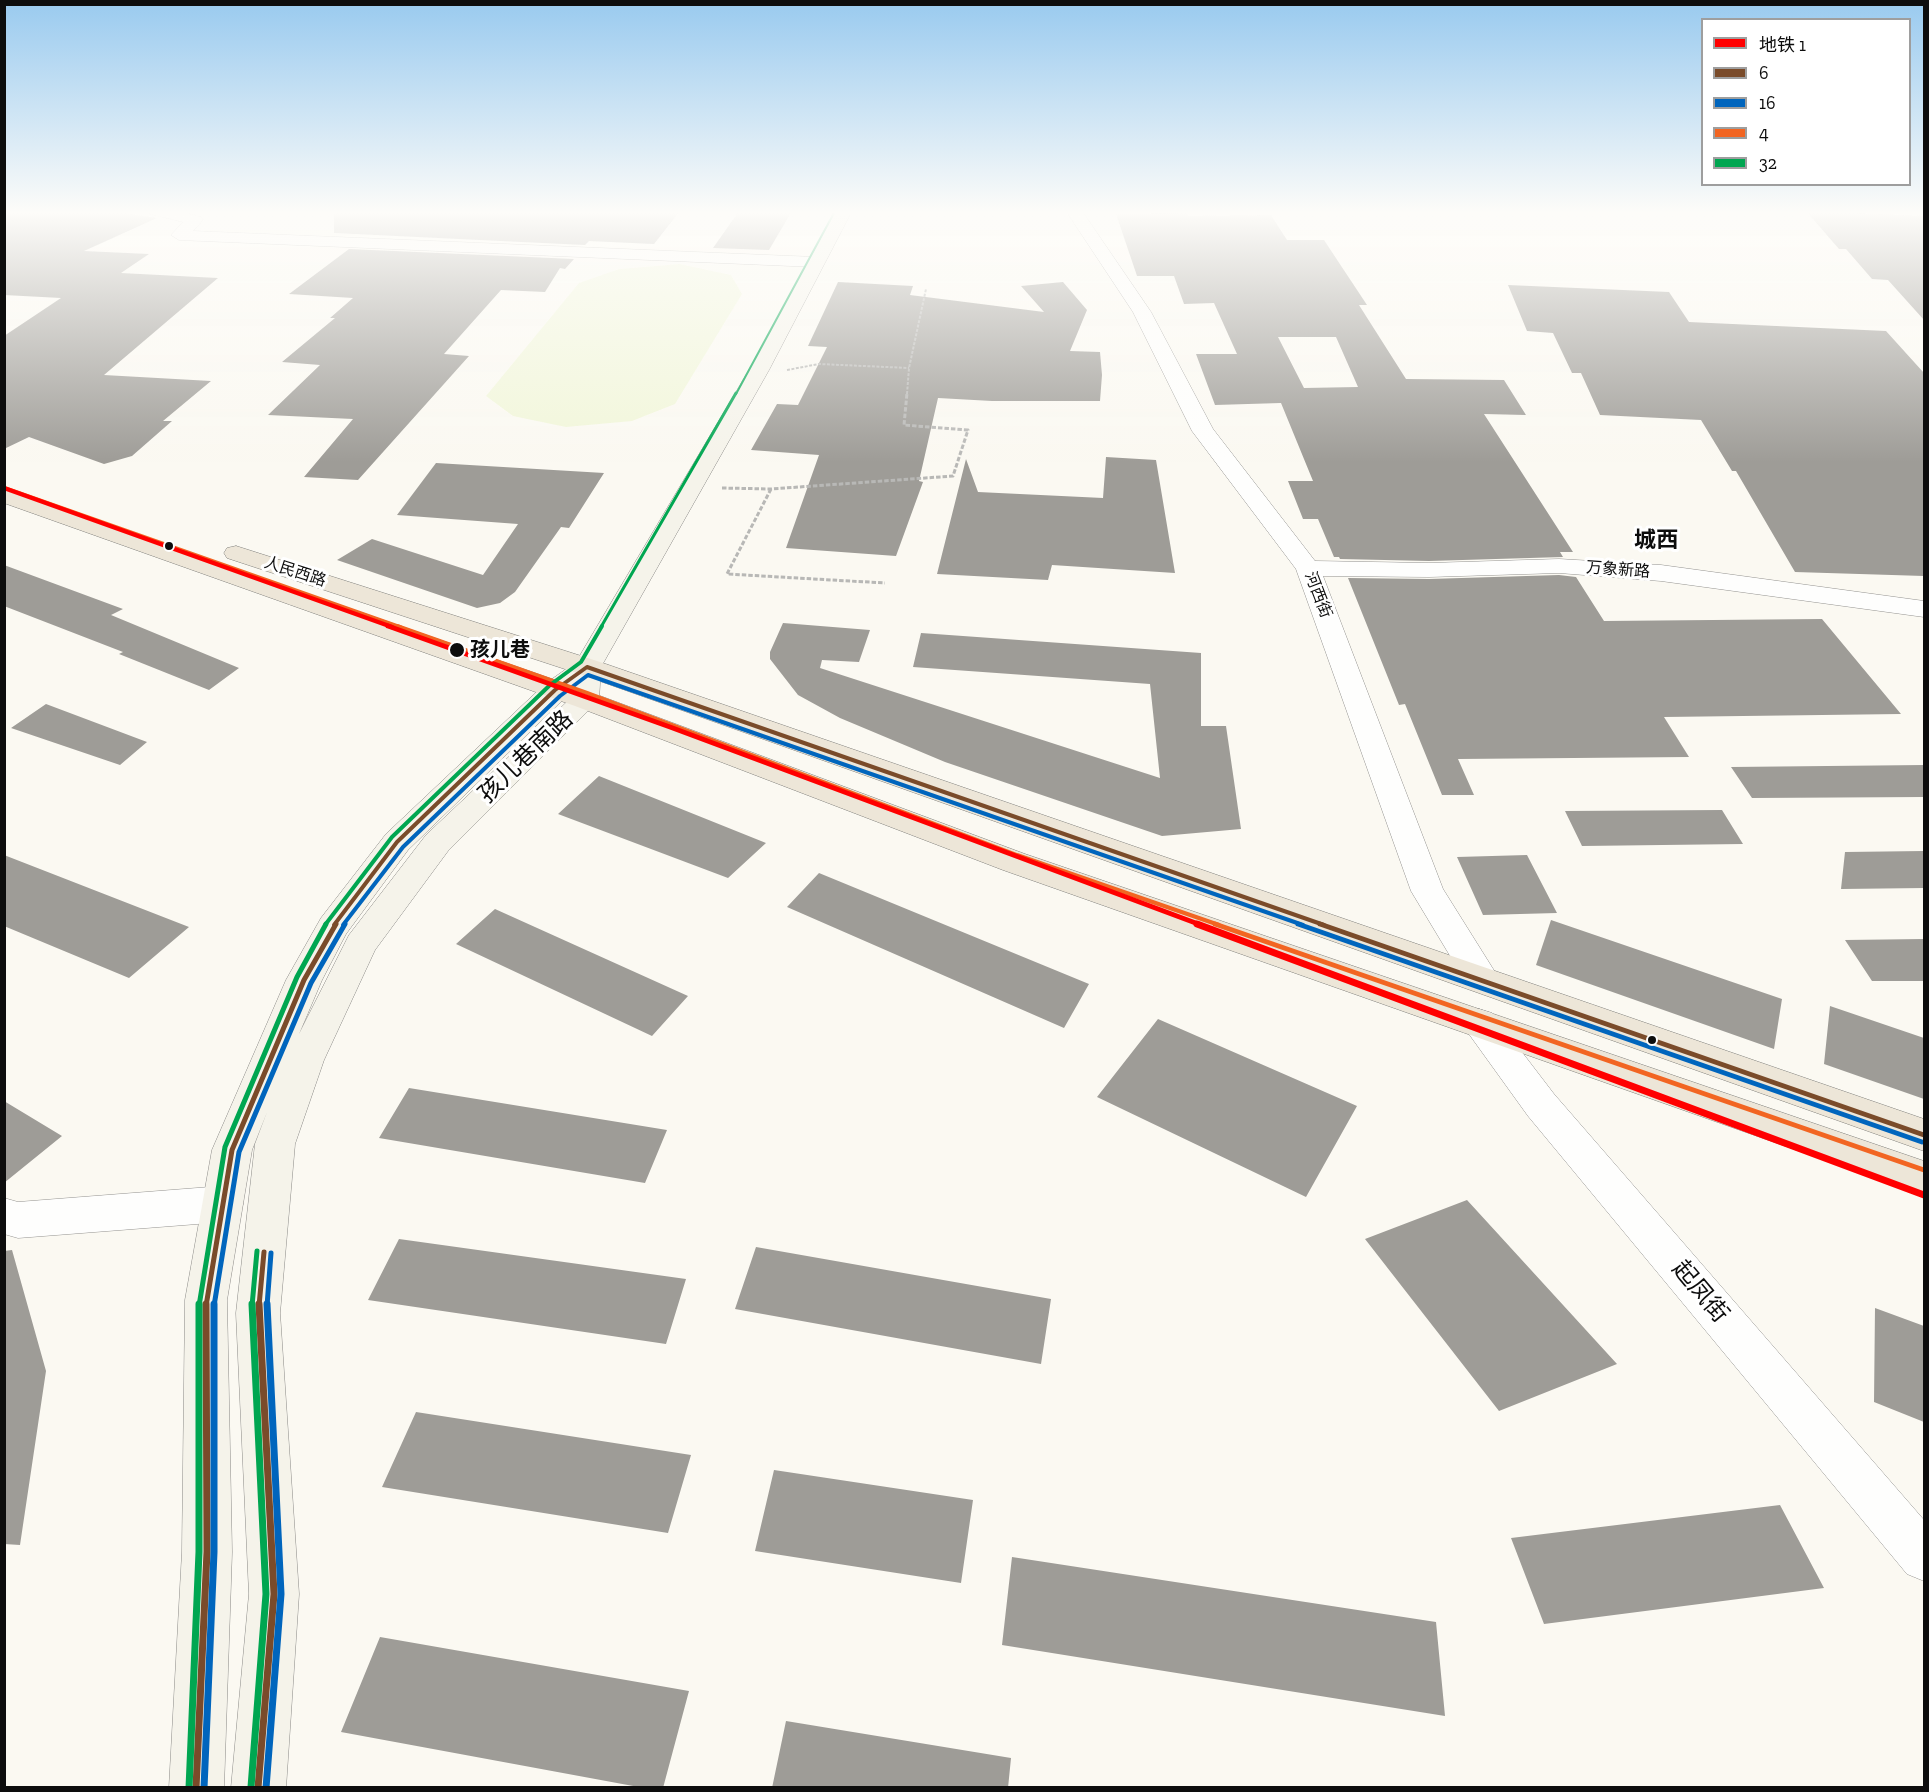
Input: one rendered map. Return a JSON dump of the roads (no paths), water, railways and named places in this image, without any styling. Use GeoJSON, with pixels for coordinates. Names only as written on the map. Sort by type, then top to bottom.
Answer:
{"type":"FeatureCollection","features":[{"type":"Feature","properties":{"kind":"main road"},"geometry":{"type":"LineString","coordinates":[[576,686],[693,487],[759,370],[798,295]]}},
{"type":"Feature","properties":{"kind":"main road","name":"人民西路"},"geometry":{"type":"LineString","coordinates":[[4,474],[214,546],[576,686]]}},
{"type":"Feature","properties":{"kind":"main road","name":"人民西路"},"geometry":{"type":"LineString","coordinates":[[4,495],[576,686]]}},
{"type":"Feature","properties":{"kind":"main road"},"geometry":{"type":"LineString","coordinates":[[576,686],[1482,980],[1924,1135]]}},
{"type":"Feature","properties":{"kind":"main road"},"geometry":{"type":"LineString","coordinates":[[576,686],[1014,862],[1924,1178]]}},
{"type":"Feature","properties":{"kind":"main road","name":"孩儿巷南路"},"geometry":{"type":"LineString","coordinates":[[196,1788],[207,1552],[206,1300],[232,1150],[304,980],[333,927],[397,842],[576,686]]}},
{"type":"Feature","properties":{"kind":"main road","name":"孩儿巷南路"},"geometry":{"type":"LineString","coordinates":[[258,1788],[274,1594],[258,1313],[275,1144],[305,1060],[361,944],[437,843],[576,686]]}},
{"type":"Feature","properties":{"kind":"street","name":"河西街"},"geometry":{"type":"LineString","coordinates":[[1130,295],[1142,312],[1203,431],[1308,568],[1427,891],[1482,980]]}},
{"type":"Feature","properties":{"kind":"street","name":"万象新路"},"geometry":{"type":"LineString","coordinates":[[1308,568],[1429,570],[1570,567],[1673,574],[1924,609]]}},
{"type":"Feature","properties":{"kind":"street","name":"起凤街"},"geometry":{"type":"LineString","coordinates":[[1479,1023],[1541,1106],[1924,1557]]}},
{"type":"Feature","properties":{"kind":"street"},"geometry":{"type":"LineString","coordinates":[[4,1216],[18,1220],[223,1204]]}},
{"type":"Feature","properties":{"kind":"metro line","name":"1"},"geometry":{"type":"LineString","coordinates":[[4,488],[670,727],[1924,1195]]}},
{"type":"Feature","properties":{"kind":"place","name":"孩儿巷"},"geometry":{"type":"Point","coordinates":[457,650]}},
{"type":"Feature","properties":{"kind":"district","name":"城西"},"geometry":{"type":"Point","coordinates":[1656,541]}}]}
